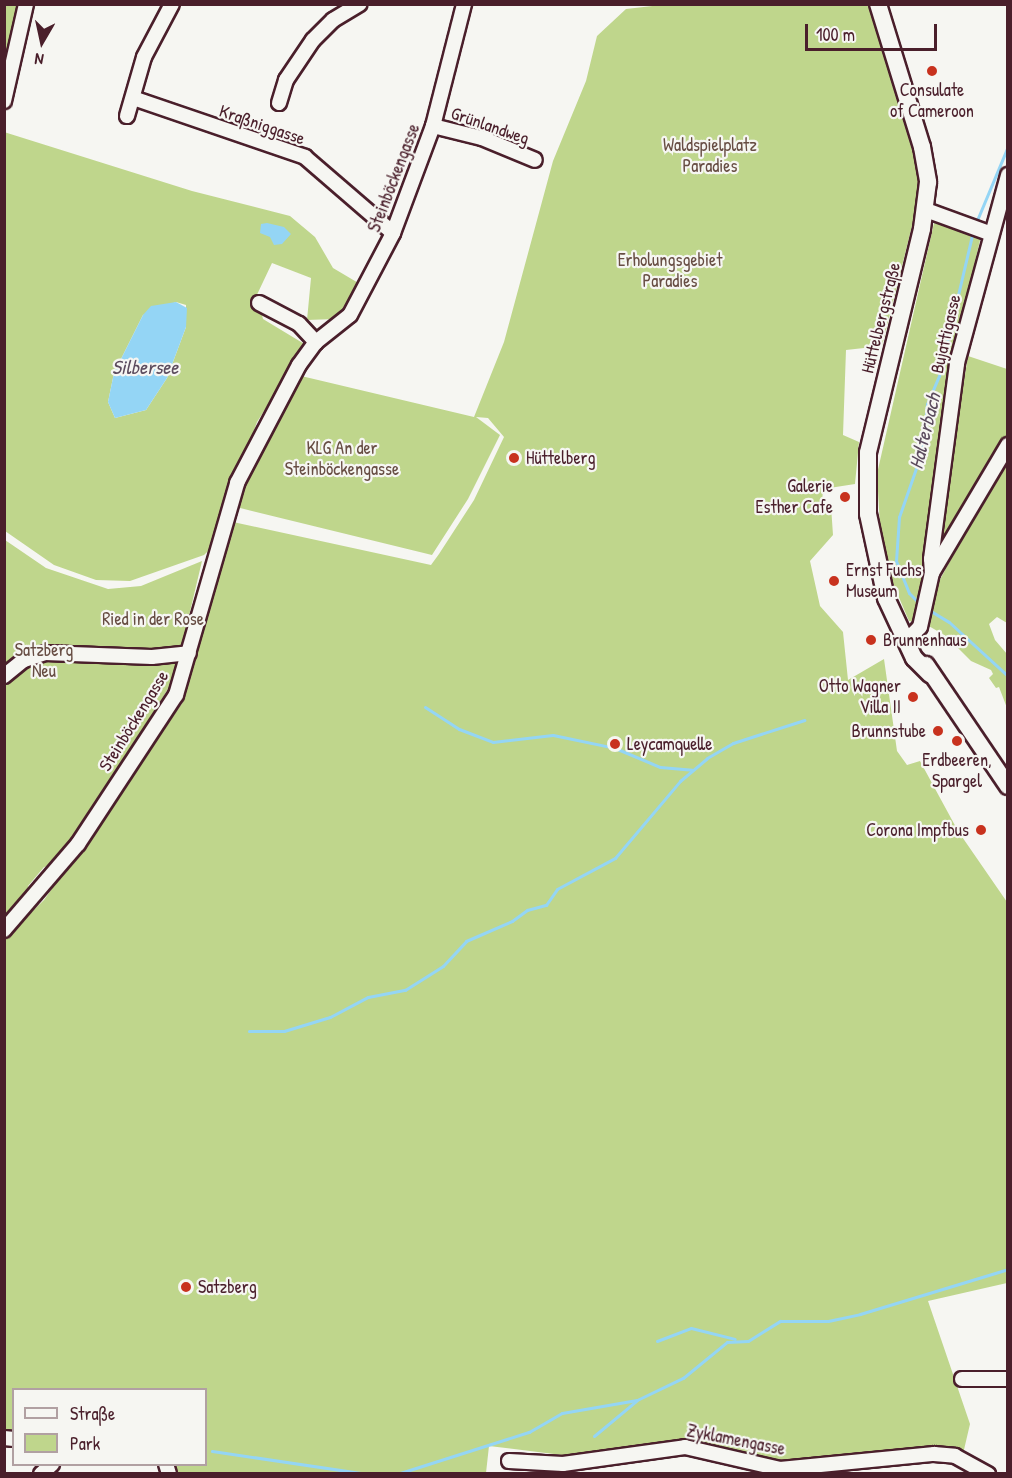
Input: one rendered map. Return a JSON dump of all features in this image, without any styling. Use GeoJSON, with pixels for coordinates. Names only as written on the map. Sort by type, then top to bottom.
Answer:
{"type":"FeatureCollection","features":[{"type":"Feature","properties":{"kind":"main road","name":"Hüttelbergstraße"},"geometry":{"type":"LineString","coordinates":[[879,4],[925,156],[928,182],[926,210],[871,440],[866,479],[876,566],[886,598],[907,640],[1008,786]]}},
{"type":"Feature","properties":{"kind":"street"},"geometry":{"type":"LineString","coordinates":[[4,102],[26,4]]}},
{"type":"Feature","properties":{"kind":"street"},"geometry":{"type":"LineString","coordinates":[[127,116],[144,57],[172,4]]}},
{"type":"Feature","properties":{"kind":"street"},"geometry":{"type":"LineString","coordinates":[[279,103],[286,80],[313,40],[333,20],[360,4]]}},
{"type":"Feature","properties":{"kind":"street","name":"Steinböckengasse"},"geometry":{"type":"LineString","coordinates":[[4,930],[91,824],[180,686],[237,483],[287,385],[316,342],[350,315],[393,233],[434,126],[464,4]]}},
{"type":"Feature","properties":{"kind":"street","name":"Kraßniggasse"},"geometry":{"type":"LineString","coordinates":[[133,98],[305,157],[393,233]]}},
{"type":"Feature","properties":{"kind":"street","name":"Grünlandweg"},"geometry":{"type":"LineString","coordinates":[[434,126],[482,138],[535,160]]}},
{"type":"Feature","properties":{"kind":"street","name":"Bujattigasse"},"geometry":{"type":"LineString","coordinates":[[907,640],[921,622],[925,594],[933,573],[931,559],[954,377],[984,231],[1008,176]]}},
{"type":"Feature","properties":{"kind":"street"},"geometry":{"type":"LineString","coordinates":[[926,210],[984,231]]}},
{"type":"Feature","properties":{"kind":"street"},"geometry":{"type":"LineString","coordinates":[[259,303],[299,324],[316,342]]}},
{"type":"Feature","properties":{"kind":"street"},"geometry":{"type":"LineString","coordinates":[[933,573],[1008,445]]}},
{"type":"Feature","properties":{"kind":"street"},"geometry":{"type":"LineString","coordinates":[[4,676],[24,660],[45,653],[152,657],[189,654]]}},
{"type":"Feature","properties":{"kind":"street"},"geometry":{"type":"LineString","coordinates":[[962,1379],[1008,1379]]}},
{"type":"Feature","properties":{"kind":"street","name":"Zyklamengasse"},"geometry":{"type":"LineString","coordinates":[[509,1461],[562,1464],[684,1447],[780,1469],[934,1454],[955,1456],[988,1473]]}},
{"type":"Feature","properties":{"kind":"green space"},"geometry":{"type":"Polygon","coordinates":[[[670,4],[868,5],[920,175],[916,210],[882,346],[846,350],[843,435],[859,442],[855,484],[823,489],[822,504],[831,506],[833,535],[810,561],[820,606],[843,632],[848,680],[884,659],[897,751],[907,765],[920,761],[958,831],[1007,902],[1007,1283],[928,1301],[970,1424],[963,1454],[950,1447],[923,1447],[907,1453],[780,1465],[694,1441],[570,1456],[489,1446],[486,1473],[173,1473],[171,1466],[207,1466],[207,1388],[12,1388],[12,1434],[5,1434],[5,938],[44,900],[183,702],[233,522],[431,565],[439,554],[474,500],[504,437],[488,418],[476,417],[500,435],[468,499],[432,555],[236,507],[248,470],[297,375],[474,417],[504,342],[553,161],[586,81],[597,36],[626,9],[670,4]]]}},
{"type":"Feature","properties":{"kind":"green space"},"geometry":{"type":"Polygon","coordinates":[[[5,5],[20,5],[5,61],[5,5]]]}},
{"type":"Feature","properties":{"kind":"green space"},"geometry":{"type":"Polygon","coordinates":[[[4,132],[192,191],[290,216],[315,237],[333,268],[360,284],[335,319],[307,320],[311,278],[272,263],[254,301],[259,303],[263,319],[306,345],[257,422],[211,548],[204,555],[130,581],[96,580],[54,565],[5,531],[4,132]],[[176,302],[143,315],[114,373],[108,402],[115,418],[146,410],[167,378],[186,327],[186,305],[176,302]]]}},
{"type":"Feature","properties":{"kind":"green space"},"geometry":{"type":"Polygon","coordinates":[[[934,223],[981,236],[949,374],[921,589],[930,598],[1007,456],[1007,623],[997,617],[989,624],[995,640],[1007,654],[1007,708],[999,687],[996,688],[989,678],[993,674],[991,670],[971,661],[946,636],[927,625],[909,621],[889,574],[880,526],[877,474],[934,223]]]}},
{"type":"Feature","properties":{"kind":"green space"},"geometry":{"type":"Polygon","coordinates":[[[968,356],[1007,369],[1007,439],[942,554],[936,552],[968,356]]]}},
{"type":"Feature","properties":{"kind":"green space"},"geometry":{"type":"Polygon","coordinates":[[[5,540],[46,568],[108,589],[141,586],[202,561],[174,679],[82,828],[54,865],[44,867],[28,886],[31,893],[5,922],[5,540]]]}},
{"type":"Feature","properties":{"kind":"water"},"geometry":{"type":"Polygon","coordinates":[[[261,224],[284,227],[291,234],[282,244],[274,245],[270,237],[260,233],[261,224]]]}},
{"type":"Feature","properties":{"kind":"water","name":"Silbersee"},"geometry":{"type":"Polygon","coordinates":[[[176,302],[187,308],[186,327],[167,378],[146,410],[115,418],[108,402],[114,373],[143,315],[151,306],[176,302]]]}},
{"type":"Feature","properties":{"kind":"waterway","name":"Halterbach"},"geometry":{"type":"LineString","coordinates":[[975,225],[1008,146]]}},
{"type":"Feature","properties":{"kind":"waterway","name":"Halterbach"},"geometry":{"type":"LineString","coordinates":[[921,605],[909,593],[896,561],[899,517],[922,451],[927,404],[939,376],[973,231]]}},
{"type":"Feature","properties":{"kind":"waterway","name":"Halterbach"},"geometry":{"type":"LineString","coordinates":[[929,610],[949,622],[1008,676]]}},
{"type":"Feature","properties":{"kind":"waterway"},"geometry":{"type":"LineString","coordinates":[[425,707],[459,729],[493,742],[553,735],[615,748],[660,767],[692,770]]}},
{"type":"Feature","properties":{"kind":"waterway"},"geometry":{"type":"LineString","coordinates":[[249,1031],[284,1031],[330,1017],[368,997],[405,990],[443,966],[466,941],[512,921],[527,910],[546,905],[557,889],[615,858],[680,781],[707,758],[733,743],[804,720]]}},
{"type":"Feature","properties":{"kind":"waterway"},"geometry":{"type":"LineString","coordinates":[[397,1474],[529,1432],[562,1413],[637,1400],[683,1378],[727,1342],[748,1341],[780,1321],[828,1321],[860,1314],[1008,1269]]}},
{"type":"Feature","properties":{"kind":"waterway"},"geometry":{"type":"LineString","coordinates":[[657,1341],[691,1328],[735,1339]]}},
{"type":"Feature","properties":{"kind":"waterway"},"geometry":{"type":"LineString","coordinates":[[594,1436],[636,1401]]}},
{"type":"Feature","properties":{"kind":"waterway"},"geometry":{"type":"LineString","coordinates":[[212,1451],[367,1474]]}},
{"type":"Feature","properties":{"kind":"place","name":"Consulate of Cameroon"},"geometry":{"type":"Point","coordinates":[932,71]}},
{"type":"Feature","properties":{"kind":"place","name":"Hüttelberg"},"geometry":{"type":"Point","coordinates":[514,458]}},
{"type":"Feature","properties":{"kind":"place","name":"Galerie Esther Cafe"},"geometry":{"type":"Point","coordinates":[845,497]}},
{"type":"Feature","properties":{"kind":"place","name":"Ernst Fuchs Museum"},"geometry":{"type":"Point","coordinates":[834,581]}},
{"type":"Feature","properties":{"kind":"place","name":"Brunnenhaus"},"geometry":{"type":"Point","coordinates":[871,640]}},
{"type":"Feature","properties":{"kind":"place","name":"Otto Wagner Villa II"},"geometry":{"type":"Point","coordinates":[913,697]}},
{"type":"Feature","properties":{"kind":"place","name":"Brunnstube"},"geometry":{"type":"Point","coordinates":[938,731]}},
{"type":"Feature","properties":{"kind":"place","name":"Erdbeeren, Spargel"},"geometry":{"type":"Point","coordinates":[957,741]}},
{"type":"Feature","properties":{"kind":"place","name":"Leycamquelle"},"geometry":{"type":"Point","coordinates":[615,744]}},
{"type":"Feature","properties":{"kind":"place","name":"Corona Impfbus"},"geometry":{"type":"Point","coordinates":[981,830]}},
{"type":"Feature","properties":{"kind":"place","name":"Satzberg"},"geometry":{"type":"Point","coordinates":[186,1287]}},
{"type":"Feature","properties":{"kind":"park label","name":"Waldspielplatz Paradies"},"geometry":{"type":"Point","coordinates":[710,156]}},
{"type":"Feature","properties":{"kind":"park label","name":"Erholungsgebiet Paradies"},"geometry":{"type":"Point","coordinates":[670,271]}},
{"type":"Feature","properties":{"kind":"park label","name":"KLG An der Steinböckengasse"},"geometry":{"type":"Point","coordinates":[342,459]}},
{"type":"Feature","properties":{"kind":"park label","name":"Ried in der Rose"},"geometry":{"type":"Point","coordinates":[153,619]}},
{"type":"Feature","properties":{"kind":"park label","name":"Satzberg Neu"},"geometry":{"type":"Point","coordinates":[44,661]}}]}
